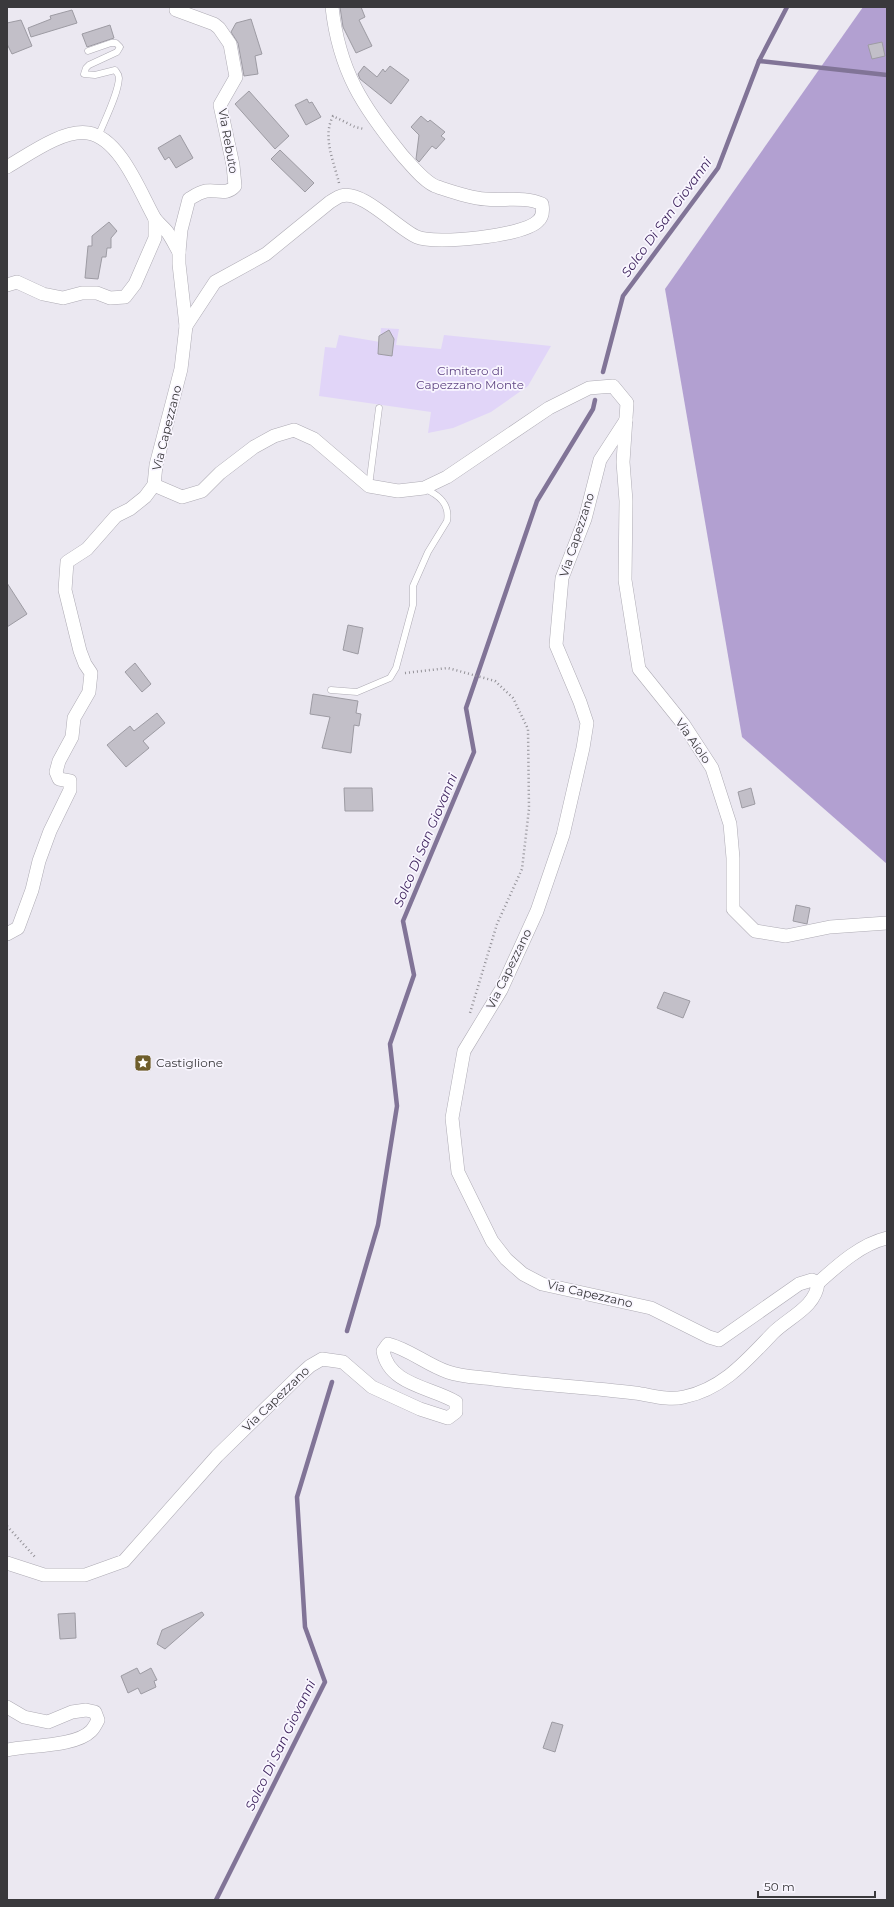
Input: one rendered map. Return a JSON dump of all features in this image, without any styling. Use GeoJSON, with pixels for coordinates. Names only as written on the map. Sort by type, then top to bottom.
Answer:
{"type":"FeatureCollection","features":[{"type":"Feature","properties":{"kind":"street"},"geometry":{"type":"LineString","coordinates":[[332,7],[335,34],[342,59],[353,86],[376,122],[415,170],[436,187],[484,199],[533,200],[542,204],[543,212],[538,221],[525,229],[483,237],[429,240],[416,237],[372,204],[349,196],[342,196]]}},
{"type":"Feature","properties":{"kind":"street","name":"Via Rebuto"},"geometry":{"type":"LineString","coordinates":[[176,10],[214,24],[218,28],[230,44],[236,77],[220,105],[233,165],[235,186],[232,190],[224,193],[212,190],[204,191],[189,199],[181,230],[179,252],[182,294]]}},
{"type":"Feature","properties":{"kind":"street"},"geometry":{"type":"LineString","coordinates":[[7,167],[61,138],[76,134],[88,133],[98,137],[110,144],[130,171],[155,219],[168,232],[179,252]]}},
{"type":"Feature","properties":{"kind":"street","name":"Via Capezzano"},"geometry":{"type":"LineString","coordinates":[[186,326],[215,282],[266,254],[330,202],[342,196]]}},
{"type":"Feature","properties":{"kind":"street"},"geometry":{"type":"LineString","coordinates":[[7,285],[17,282],[43,294],[63,298],[82,293],[97,293],[110,298],[125,297],[135,284],[155,238],[155,219]]}},
{"type":"Feature","properties":{"kind":"street","name":"Via Capezzano"},"geometry":{"type":"LineString","coordinates":[[182,294],[186,326],[181,369],[156,465],[154,485],[182,497],[202,491],[220,473],[254,447],[274,436],[294,430],[320,444],[369,486]]}},
{"type":"Feature","properties":{"kind":"street"},"geometry":{"type":"LineString","coordinates":[[369,486],[398,491],[424,488],[447,477],[549,408],[589,388],[613,386],[627,403],[626,420]]}},
{"type":"Feature","properties":{"kind":"street","name":"Via Capezzano"},"geometry":{"type":"LineString","coordinates":[[7,1564],[44,1575],[85,1575],[124,1561],[217,1456],[300,1375],[310,1366],[322,1359],[343,1362],[372,1387],[420,1409],[448,1418],[456,1412],[456,1402],[446,1395],[418,1386],[398,1375],[385,1361],[383,1351],[388,1344],[398,1346],[429,1365],[450,1373],[536,1384],[636,1393],[667,1398],[683,1398],[714,1386],[736,1372],[777,1329],[809,1303],[817,1293],[818,1283],[812,1280],[799,1284],[720,1340],[709,1337],[651,1308],[542,1284],[522,1274],[506,1259],[492,1241],[458,1172],[452,1118],[464,1051],[501,990],[537,911],[563,835],[583,748],[586,723],[580,702],[556,646],[562,578],[585,519],[600,460],[626,420]]}},
{"type":"Feature","properties":{"kind":"street","name":"Via Aiolo"},"geometry":{"type":"LineString","coordinates":[[626,420],[623,462],[626,501],[625,580],[639,669],[684,725],[712,768],[730,824],[733,858],[733,909],[755,931],[786,936],[830,927],[887,923]]}},
{"type":"Feature","properties":{"kind":"street"},"geometry":{"type":"LineString","coordinates":[[7,934],[18,928],[32,890],[39,861],[50,832],[70,790],[70,781],[59,779],[56,772],[59,761],[66,751],[72,737],[74,718],[89,692],[91,674],[80,651],[65,590],[66,562],[88,549],[116,516],[130,509],[144,497],[154,485]]}},
{"type":"Feature","properties":{"kind":"street"},"geometry":{"type":"LineString","coordinates":[[818,1283],[838,1265],[875,1241],[887,1238]]}},
{"type":"Feature","properties":{"kind":"street"},"geometry":{"type":"LineString","coordinates":[[7,1707],[24,1717],[48,1722],[72,1712],[86,1710],[95,1712],[98,1720],[91,1731],[80,1738],[57,1744],[7,1750]]}},
{"type":"Feature","properties":{"kind":"lane"},"geometry":{"type":"LineString","coordinates":[[88,51],[111,43],[116,43],[120,47],[118,52],[89,65],[84,74],[95,75],[115,70],[119,74],[115,93],[98,137]]}},
{"type":"Feature","properties":{"kind":"lane"},"geometry":{"type":"LineString","coordinates":[[369,486],[378,408]]}},
{"type":"Feature","properties":{"kind":"lane"},"geometry":{"type":"LineString","coordinates":[[331,690],[357,692],[390,678],[396,668],[412,605],[414,586],[428,552],[447,520],[448,515],[446,506],[441,498],[424,488]]}},
{"type":"Feature","properties":{"kind":"path"},"geometry":{"type":"LineString","coordinates":[[342,196],[332,165],[328,132],[330,122],[333,116],[354,127],[365,129],[376,122]]}},
{"type":"Feature","properties":{"kind":"path"},"geometry":{"type":"LineString","coordinates":[[396,668],[402,673],[448,668],[495,681],[513,698],[528,729],[529,809],[522,869],[497,924],[469,1020]]}},
{"type":"Feature","properties":{"kind":"path"},"geometry":{"type":"LineString","coordinates":[[7,1526],[37,1559]]}},
{"type":"Feature","properties":{"kind":"green space","name":"Cimitero di Capezzano Monte"},"geometry":{"type":"Polygon","coordinates":[[[381,328],[399,329],[396,345],[441,349],[444,335],[551,346],[528,386],[491,412],[453,428],[428,433],[431,412],[319,396],[325,347],[336,348],[339,335],[380,342],[381,328]]]}},
{"type":"Feature","properties":{"kind":"shaded area"},"geometry":{"type":"Polygon","coordinates":[[[863,7],[887,7],[887,864],[742,737],[665,289],[863,7]]]}},
{"type":"Feature","properties":{"kind":"building"},"geometry":{"type":"Polygon","coordinates":[[[340,7],[361,7],[365,17],[359,20],[372,46],[356,53],[343,27],[340,7]]]}},
{"type":"Feature","properties":{"kind":"building"},"geometry":{"type":"Polygon","coordinates":[[[72,10],[77,23],[31,37],[28,28],[51,19],[50,16],[72,10]]]}},
{"type":"Feature","properties":{"kind":"building"},"geometry":{"type":"Polygon","coordinates":[[[251,19],[262,54],[255,56],[258,74],[244,76],[238,43],[231,32],[236,23],[251,19]]]}},
{"type":"Feature","properties":{"kind":"building"},"geometry":{"type":"Polygon","coordinates":[[[21,20],[32,46],[12,54],[7,44],[7,23],[21,20]]]}},
{"type":"Feature","properties":{"kind":"building"},"geometry":{"type":"Polygon","coordinates":[[[110,25],[114,38],[87,47],[82,34],[110,25]]]}},
{"type":"Feature","properties":{"kind":"building"},"geometry":{"type":"Polygon","coordinates":[[[882,42],[885,56],[872,59],[868,45],[882,42]]]}},
{"type":"Feature","properties":{"kind":"building"},"geometry":{"type":"Polygon","coordinates":[[[364,66],[377,77],[383,69],[385,72],[390,66],[409,80],[391,104],[360,79],[358,74],[364,66]]]}},
{"type":"Feature","properties":{"kind":"building"},"geometry":{"type":"Polygon","coordinates":[[[249,91],[289,136],[275,149],[235,104],[249,91]]]}},
{"type":"Feature","properties":{"kind":"building"},"geometry":{"type":"Polygon","coordinates":[[[307,99],[309,103],[312,102],[321,117],[306,125],[295,105],[307,99]]]}},
{"type":"Feature","properties":{"kind":"building"},"geometry":{"type":"Polygon","coordinates":[[[421,116],[428,122],[430,120],[445,132],[441,136],[445,139],[436,149],[432,146],[419,162],[416,159],[419,135],[411,127],[421,116]]]}},
{"type":"Feature","properties":{"kind":"building"},"geometry":{"type":"Polygon","coordinates":[[[180,135],[193,158],[176,168],[169,157],[165,160],[158,148],[180,135]]]}},
{"type":"Feature","properties":{"kind":"building"},"geometry":{"type":"Polygon","coordinates":[[[280,150],[314,183],[305,192],[271,159],[280,150]]]}},
{"type":"Feature","properties":{"kind":"building"},"geometry":{"type":"Polygon","coordinates":[[[109,222],[117,231],[111,238],[111,248],[107,248],[106,257],[102,257],[98,279],[85,278],[88,246],[92,246],[92,236],[109,222]]]}},
{"type":"Feature","properties":{"kind":"building"},"geometry":{"type":"Polygon","coordinates":[[[389,330],[394,339],[392,356],[378,354],[379,336],[389,330]]]}},
{"type":"Feature","properties":{"kind":"building"},"geometry":{"type":"Polygon","coordinates":[[[7,583],[27,614],[7,627],[7,583]]]}},
{"type":"Feature","properties":{"kind":"building"},"geometry":{"type":"Polygon","coordinates":[[[348,625],[363,628],[358,654],[343,650],[348,625]]]}},
{"type":"Feature","properties":{"kind":"building"},"geometry":{"type":"Polygon","coordinates":[[[135,663],[151,684],[142,692],[125,672],[135,663]]]}},
{"type":"Feature","properties":{"kind":"building"},"geometry":{"type":"Polygon","coordinates":[[[313,694],[358,701],[356,713],[361,714],[359,726],[354,725],[351,753],[322,748],[330,717],[310,714],[313,694]]]}},
{"type":"Feature","properties":{"kind":"building"},"geometry":{"type":"Polygon","coordinates":[[[157,713],[165,723],[143,741],[149,748],[126,767],[107,745],[130,726],[134,731],[157,713]]]}},
{"type":"Feature","properties":{"kind":"building"},"geometry":{"type":"Polygon","coordinates":[[[344,788],[372,788],[373,811],[345,811],[344,788]]]}},
{"type":"Feature","properties":{"kind":"building"},"geometry":{"type":"Polygon","coordinates":[[[751,788],[755,804],[742,808],[738,792],[751,788]]]}},
{"type":"Feature","properties":{"kind":"building"},"geometry":{"type":"Polygon","coordinates":[[[796,905],[810,908],[807,924],[793,921],[796,905]]]}},
{"type":"Feature","properties":{"kind":"building"},"geometry":{"type":"Polygon","coordinates":[[[664,992],[690,1001],[683,1018],[657,1008],[664,992]]]}},
{"type":"Feature","properties":{"kind":"building"},"geometry":{"type":"Polygon","coordinates":[[[202,1612],[204,1615],[165,1649],[157,1644],[162,1630],[202,1612]]]}},
{"type":"Feature","properties":{"kind":"building"},"geometry":{"type":"Polygon","coordinates":[[[75,1613],[76,1638],[60,1639],[58,1614],[75,1613]]]}},
{"type":"Feature","properties":{"kind":"building"},"geometry":{"type":"Polygon","coordinates":[[[137,1668],[140,1674],[151,1668],[157,1680],[154,1681],[156,1687],[141,1694],[138,1688],[128,1693],[121,1676],[137,1668]]]}},
{"type":"Feature","properties":{"kind":"building"},"geometry":{"type":"Polygon","coordinates":[[[552,1722],[563,1725],[555,1752],[543,1748],[552,1722]]]}},
{"type":"Feature","properties":{"kind":"waterway","name":"Solco Di San Giovanni"},"geometry":{"type":"LineString","coordinates":[[603,372],[623,296],[718,168],[759,61],[787,7]]}},
{"type":"Feature","properties":{"kind":"waterway","name":"Solco Di San Giovanni"},"geometry":{"type":"LineString","coordinates":[[759,61],[887,75]]}},
{"type":"Feature","properties":{"kind":"waterway","name":"Solco Di San Giovanni"},"geometry":{"type":"LineString","coordinates":[[347,1331],[378,1225],[397,1106],[390,1044],[414,975],[403,921],[474,752],[466,708],[537,501],[593,409],[595,400]]}},
{"type":"Feature","properties":{"kind":"waterway","name":"Solco Di San Giovanni"},"geometry":{"type":"LineString","coordinates":[[216,1900],[325,1682],[305,1627],[297,1497],[332,1382]]}},
{"type":"Feature","properties":{"kind":"place","name":"Castiglione"},"geometry":{"type":"Point","coordinates":[143,1063]}}]}
